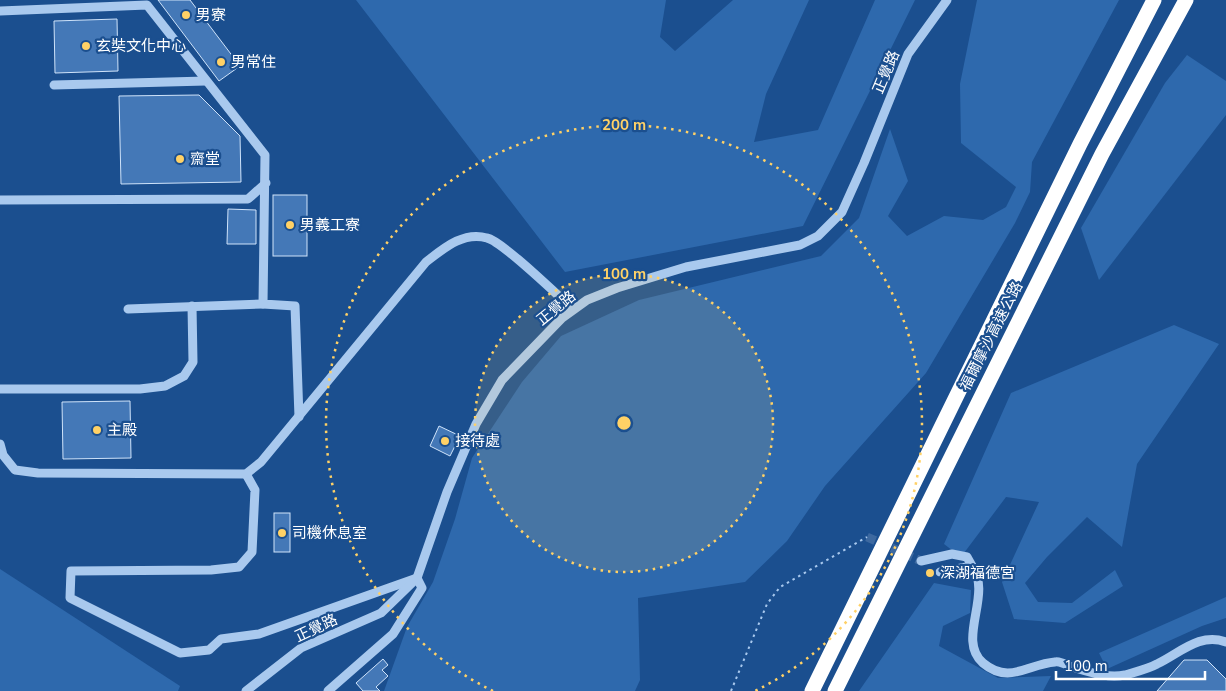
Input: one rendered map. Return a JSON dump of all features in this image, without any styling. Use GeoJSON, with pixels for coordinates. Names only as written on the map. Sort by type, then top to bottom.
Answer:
{"type":"FeatureCollection","features":[{"type":"Feature","properties":{"kind":"highway","name":"福爾摩沙高速公路"},"geometry":{"type":"LineString","coordinates":[[812,691],[1080,144],[1154,0]]}},
{"type":"Feature","properties":{"kind":"highway","name":"福爾摩沙高速公路"},"geometry":{"type":"LineString","coordinates":[[835,691],[1102,154],[1186,0]]}},
{"type":"Feature","properties":{"kind":"street","name":"正覺路"},"geometry":{"type":"LineString","coordinates":[[246,691],[301,648],[381,613],[417,578],[447,492],[476,424],[502,380],[547,331],[573,309],[587,300],[617,288],[686,267],[800,245],[818,236],[842,212],[908,54],[947,0]]}},
{"type":"Feature","properties":{"kind":"street"},"geometry":{"type":"LineString","coordinates":[[0,11],[147,5],[265,155],[263,304]]}},
{"type":"Feature","properties":{"kind":"street"},"geometry":{"type":"LineString","coordinates":[[54,84],[206,81]]}},
{"type":"Feature","properties":{"kind":"street"},"geometry":{"type":"LineString","coordinates":[[0,200],[248,199],[266,183]]}},
{"type":"Feature","properties":{"kind":"street"},"geometry":{"type":"LineString","coordinates":[[0,444],[3,455],[15,470],[38,473],[246,474],[262,462],[426,262],[449,244],[466,238],[488,238],[509,253],[573,309]]}},
{"type":"Feature","properties":{"kind":"street"},"geometry":{"type":"LineString","coordinates":[[128,309],[263,304],[295,306],[299,417]]}},
{"type":"Feature","properties":{"kind":"street"},"geometry":{"type":"LineString","coordinates":[[0,389],[140,389],[165,386],[184,376],[193,362],[192,306]]}},
{"type":"Feature","properties":{"kind":"street"},"geometry":{"type":"LineString","coordinates":[[246,474],[254,490],[252,552],[240,567],[211,570],[71,570],[70,598],[180,653],[209,650],[221,639],[259,634],[417,578],[422,588],[393,634],[328,691]]}},
{"type":"Feature","properties":{"kind":"street"},"geometry":{"type":"LineString","coordinates":[[921,561],[952,554],[967,557],[978,574],[980,595],[973,629],[974,649],[982,662],[996,670],[1013,674],[1056,661],[1102,676],[1123,675],[1156,664],[1193,643],[1214,638],[1226,642]]}},
{"type":"Feature","properties":{"kind":"street"},"geometry":{"type":"LineString","coordinates":[[940,572],[972,566]]}},
{"type":"Feature","properties":{"kind":"path"},"geometry":{"type":"LineString","coordinates":[[731,691],[767,604],[780,587],[867,537]]}},
{"type":"Feature","properties":{"kind":"shaded area"},"geometry":{"type":"Polygon","coordinates":[[[356,0],[666,0],[660,37],[675,51],[733,0],[809,0],[766,94],[754,142],[818,130],[875,0],[915,0],[803,226],[565,272],[356,0]]]}},
{"type":"Feature","properties":{"kind":"shaded area"},"geometry":{"type":"Polygon","coordinates":[[[977,0],[1119,0],[1032,162],[1030,192],[1015,223],[926,373],[825,486],[787,541],[745,582],[638,598],[640,680],[635,691],[384,691],[407,627],[433,582],[455,519],[472,458],[522,382],[561,336],[639,300],[821,256],[859,218],[890,129],[908,181],[888,216],[907,236],[944,216],[983,220],[1006,207],[1016,187],[961,143],[960,84],[977,0]]]}},
{"type":"Feature","properties":{"kind":"shaded area"},"geometry":{"type":"Polygon","coordinates":[[[1187,55],[1226,81],[1226,115],[1099,280],[1081,228],[1165,83],[1187,55]]]}},
{"type":"Feature","properties":{"kind":"shaded area"},"geometry":{"type":"Polygon","coordinates":[[[1174,325],[1219,344],[1137,464],[1122,547],[1087,517],[1047,557],[1025,583],[1038,602],[1072,603],[1115,570],[1123,586],[1065,623],[1014,619],[1002,582],[1039,502],[1006,497],[961,557],[944,544],[1011,393],[1174,325]]]}},
{"type":"Feature","properties":{"kind":"shaded area"},"geometry":{"type":"Polygon","coordinates":[[[0,569],[180,686],[178,691],[0,691],[0,569]]]}},
{"type":"Feature","properties":{"kind":"shaded area"},"geometry":{"type":"Polygon","coordinates":[[[934,583],[971,590],[970,613],[943,626],[939,646],[998,678],[1051,676],[1043,691],[859,691],[934,583]]]}},
{"type":"Feature","properties":{"kind":"shaded area"},"geometry":{"type":"Polygon","coordinates":[[[1226,597],[1226,618],[1202,626],[1107,669],[1099,653],[1226,597]]]}},
{"type":"Feature","properties":{"kind":"building"},"geometry":{"type":"Polygon","coordinates":[[[158,0],[190,0],[240,66],[219,81],[158,0]]]}},
{"type":"Feature","properties":{"kind":"building","name":"玄奘文化中心"},"geometry":{"type":"Polygon","coordinates":[[[117,19],[118,71],[55,73],[54,21],[117,19]]]}},
{"type":"Feature","properties":{"kind":"building","name":"齋堂"},"geometry":{"type":"Polygon","coordinates":[[[199,95],[240,136],[241,182],[121,184],[119,96],[199,95]]]}},
{"type":"Feature","properties":{"kind":"building","name":"男義工寮"},"geometry":{"type":"Polygon","coordinates":[[[273,195],[307,195],[307,256],[273,256],[273,195]]]}},
{"type":"Feature","properties":{"kind":"building"},"geometry":{"type":"Polygon","coordinates":[[[228,209],[256,210],[256,244],[227,244],[228,209]]]}},
{"type":"Feature","properties":{"kind":"building","name":"主殿"},"geometry":{"type":"Polygon","coordinates":[[[130,401],[131,458],[63,459],[62,402],[130,401]]]}},
{"type":"Feature","properties":{"kind":"building","name":"接待處"},"geometry":{"type":"Polygon","coordinates":[[[439,426],[460,436],[450,456],[430,446],[439,426]]]}},
{"type":"Feature","properties":{"kind":"building","name":"司機休息室"},"geometry":{"type":"Polygon","coordinates":[[[274,513],[290,513],[290,552],[274,552],[274,513]]]}},
{"type":"Feature","properties":{"kind":"building"},"geometry":{"type":"Polygon","coordinates":[[[383,659],[388,665],[382,670],[388,676],[376,687],[380,691],[363,691],[356,683],[383,659]]]}},
{"type":"Feature","properties":{"kind":"building"},"geometry":{"type":"Polygon","coordinates":[[[1184,660],[1207,660],[1226,679],[1226,691],[1157,691],[1184,660]]]}},
{"type":"Feature","properties":{"kind":"tunnel"},"geometry":{"type":"LineString","coordinates":[[867,537],[921,561]]}},
{"type":"Feature","properties":{"kind":"place","name":"男寮"},"geometry":{"type":"Point","coordinates":[186,15]}},
{"type":"Feature","properties":{"kind":"place","name":"玄奘文化中心"},"geometry":{"type":"Point","coordinates":[86,46]}},
{"type":"Feature","properties":{"kind":"place","name":"男常住"},"geometry":{"type":"Point","coordinates":[221,62]}},
{"type":"Feature","properties":{"kind":"place","name":"齋堂"},"geometry":{"type":"Point","coordinates":[180,159]}},
{"type":"Feature","properties":{"kind":"place","name":"男義工寮"},"geometry":{"type":"Point","coordinates":[290,225]}},
{"type":"Feature","properties":{"kind":"place","name":"主殿"},"geometry":{"type":"Point","coordinates":[97,430]}},
{"type":"Feature","properties":{"kind":"place","name":"接待處"},"geometry":{"type":"Point","coordinates":[445,441]}},
{"type":"Feature","properties":{"kind":"place","name":"司機休息室"},"geometry":{"type":"Point","coordinates":[282,533]}},
{"type":"Feature","properties":{"kind":"place","name":"深湖福德宮"},"geometry":{"type":"Point","coordinates":[930,573]}}]}
